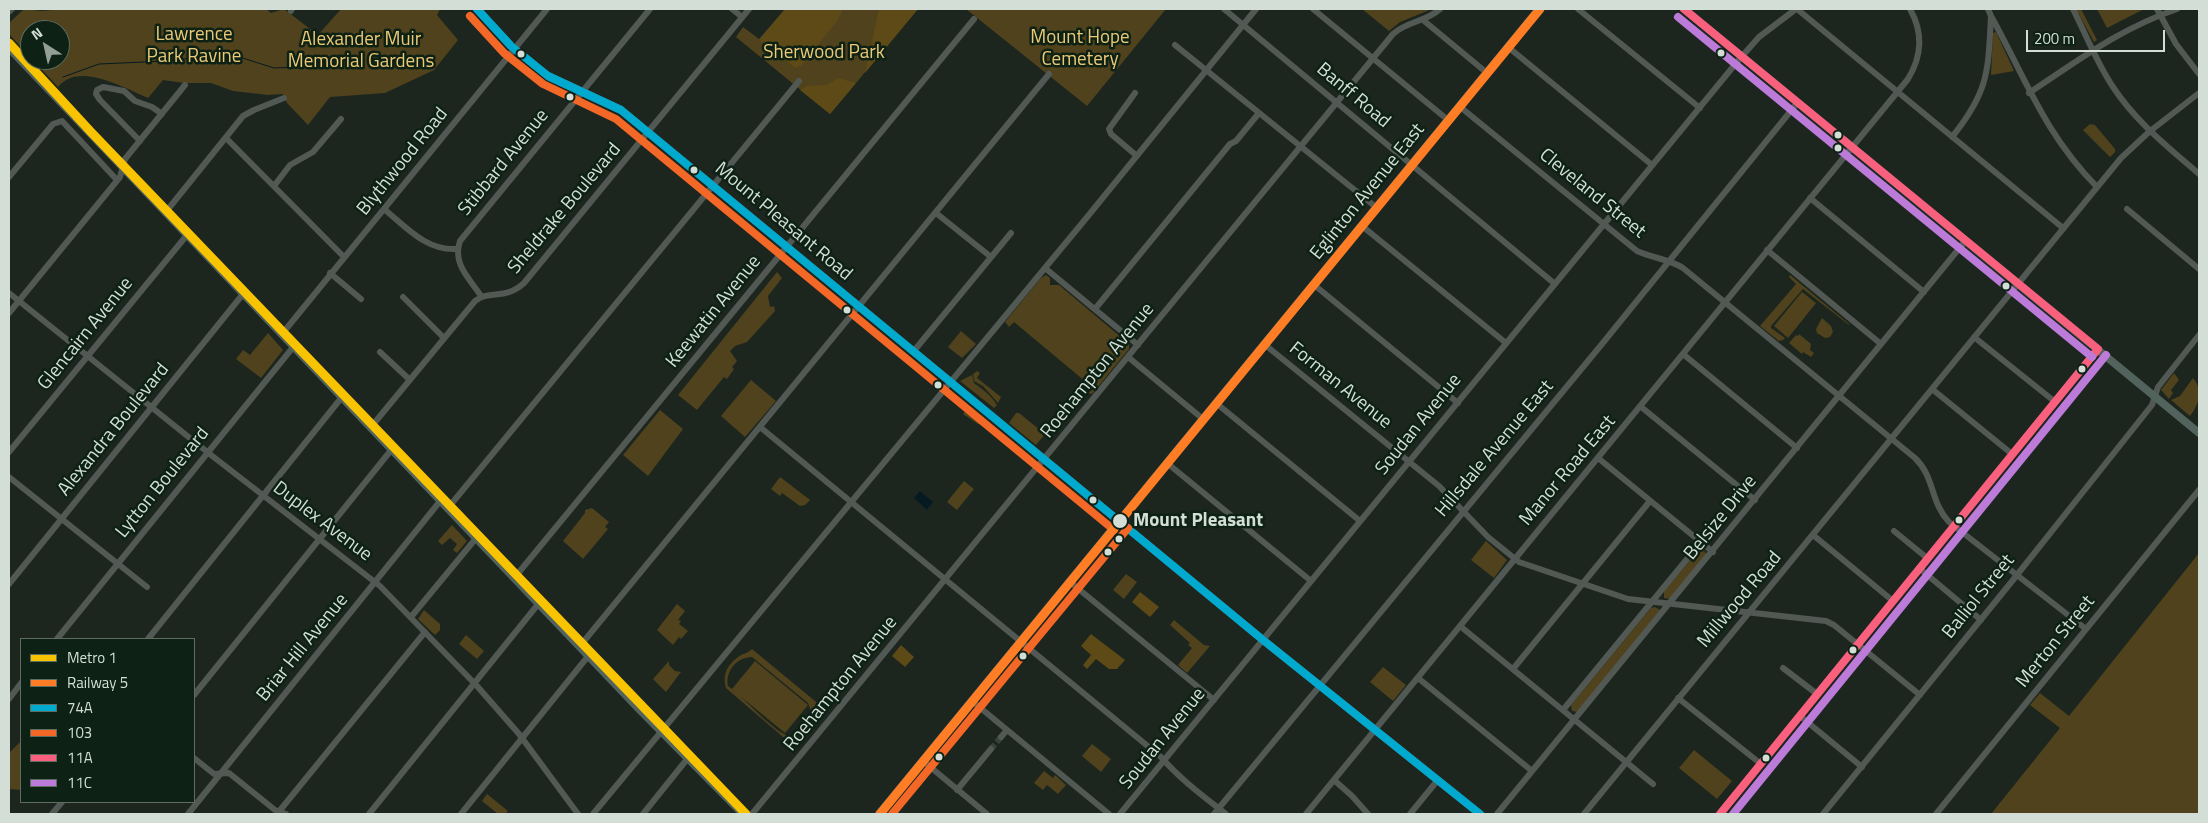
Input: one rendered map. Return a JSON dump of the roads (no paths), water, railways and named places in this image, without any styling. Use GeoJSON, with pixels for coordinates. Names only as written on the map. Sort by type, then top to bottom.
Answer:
{"type":"FeatureCollection","features":[{"type":"Feature","properties":{"kind":"main road","name":"Mount Pleasant Road"},"geometry":{"type":"LineString","coordinates":[[477,9],[515,49],[548,76],[617,107],[1263,640],[1480,814]]}},
{"type":"Feature","properties":{"kind":"main road","name":"Eglinton Avenue East"},"geometry":{"type":"LineString","coordinates":[[879,814],[1539,9]]}},
{"type":"Feature","properties":{"kind":"main road"},"geometry":{"type":"LineString","coordinates":[[1684,9],[2199,433]]}},
{"type":"Feature","properties":{"kind":"main road"},"geometry":{"type":"LineString","coordinates":[[9,48],[688,758],[737,812]]}},
{"type":"Feature","properties":{"kind":"street"},"geometry":{"type":"LineString","coordinates":[[9,12],[12,9]]}},
{"type":"Feature","properties":{"kind":"street","name":"Blythwood Road"},"geometry":{"type":"LineString","coordinates":[[282,334],[547,9]]}},
{"type":"Feature","properties":{"kind":"street","name":"Stibbard Avenue"},"geometry":{"type":"LineString","coordinates":[[458,249],[460,241],[650,9]]}},
{"type":"Feature","properties":{"kind":"street"},"geometry":{"type":"LineString","coordinates":[[732,9],[742,17]]}},
{"type":"Feature","properties":{"kind":"street","name":"Sheldrake Boulevard"},"geometry":{"type":"LineString","coordinates":[[481,296],[507,294],[515,291],[524,283],[748,9]]}},
{"type":"Feature","properties":{"kind":"street","name":"Banff Road"},"geometry":{"type":"LineString","coordinates":[[1224,9],[1555,284]]}},
{"type":"Feature","properties":{"kind":"street"},"geometry":{"type":"LineString","coordinates":[[593,814],[1045,268],[1256,9]]}},
{"type":"Feature","properties":{"kind":"street"},"geometry":{"type":"LineString","coordinates":[[1313,9],[1448,120]]}},
{"type":"Feature","properties":{"kind":"street","name":"Roehampton Avenue"},"geometry":{"type":"LineString","coordinates":[[752,814],[1373,58],[1398,29],[1411,22],[1423,20],[1440,9]]}},
{"type":"Feature","properties":{"kind":"street"},"geometry":{"type":"LineString","coordinates":[[1578,9],[1700,108]]}},
{"type":"Feature","properties":{"kind":"street"},"geometry":{"type":"LineString","coordinates":[[1796,9],[2063,228]]}},
{"type":"Feature","properties":{"kind":"street","name":"Soudan Avenue"},"geometry":{"type":"LineString","coordinates":[[1120,814],[1742,56],[1769,28],[1796,9]]}},
{"type":"Feature","properties":{"kind":"street","name":"Manor Road East"},"geometry":{"type":"LineString","coordinates":[[1306,814],[1897,92],[1912,72],[1919,53],[1918,31],[1910,9]]}},
{"type":"Feature","properties":{"kind":"street"},"geometry":{"type":"LineString","coordinates":[[1988,9],[2044,120],[2066,152],[2097,186]]}},
{"type":"Feature","properties":{"kind":"street"},"geometry":{"type":"LineString","coordinates":[[2073,9],[2113,88],[2150,132],[2199,174]]}},
{"type":"Feature","properties":{"kind":"street"},"geometry":{"type":"LineString","coordinates":[[2029,93],[2092,49],[2158,12],[2177,9]]}},
{"type":"Feature","properties":{"kind":"street"},"geometry":{"type":"LineString","coordinates":[[2158,12],[2176,44],[2199,74]]}},
{"type":"Feature","properties":{"kind":"street"},"geometry":{"type":"LineString","coordinates":[[1952,137],[1971,113],[1985,82],[1989,61],[1991,16]]}},
{"type":"Feature","properties":{"kind":"street","name":"Keewatin Avenue"},"geometry":{"type":"LineString","coordinates":[[515,577],[974,19]]}},
{"type":"Feature","properties":{"kind":"street"},"geometry":{"type":"LineString","coordinates":[[1423,20],[1487,73]]}},
{"type":"Feature","properties":{"kind":"street"},"geometry":{"type":"LineString","coordinates":[[1176,45],[1377,208]]}},
{"type":"Feature","properties":{"kind":"street"},"geometry":{"type":"LineString","coordinates":[[1508,47],[1652,165]]}},
{"type":"Feature","properties":{"kind":"street"},"geometry":{"type":"LineString","coordinates":[[580,646],[1049,74]]}},
{"type":"Feature","properties":{"kind":"street"},"geometry":{"type":"LineString","coordinates":[[448,508],[799,81]]}},
{"type":"Feature","properties":{"kind":"street"},"geometry":{"type":"LineString","coordinates":[[9,313],[117,180],[125,160],[185,85]]}},
{"type":"Feature","properties":{"kind":"street"},"geometry":{"type":"LineString","coordinates":[[140,142],[100,100],[96,94],[97,90],[103,87],[124,91],[135,100],[152,107],[162,114]]}},
{"type":"Feature","properties":{"kind":"street"},"geometry":{"type":"LineString","coordinates":[[1135,93],[1109,129],[1111,134],[1137,156]]}},
{"type":"Feature","properties":{"kind":"street","name":"Millwood Road"},"geometry":{"type":"LineString","coordinates":[[1584,814],[2097,186],[2122,158],[2150,132],[2199,93]]}},
{"type":"Feature","properties":{"kind":"street"},"geometry":{"type":"LineString","coordinates":[[165,213],[248,113],[284,98]]}},
{"type":"Feature","properties":{"kind":"street","name":"Hillsdale Avenue East"},"geometry":{"type":"LineString","coordinates":[[1216,812],[1798,102]]}},
{"type":"Feature","properties":{"kind":"street","name":"Cleveland Street"},"geometry":{"type":"LineString","coordinates":[[1459,106],[1637,251],[1683,268],[1892,439],[1924,468],[1940,511],[1954,527],[2086,629]]}},
{"type":"Feature","properties":{"kind":"street"},"geometry":{"type":"LineString","coordinates":[[1095,309],[1230,144],[1236,141],[1259,113]]}},
{"type":"Feature","properties":{"kind":"street"},"geometry":{"type":"LineString","coordinates":[[274,186],[290,166],[313,152],[341,120]]}},
{"type":"Feature","properties":{"kind":"street"},"geometry":{"type":"LineString","coordinates":[[9,178],[56,122],[62,122],[117,180]]}},
{"type":"Feature","properties":{"kind":"street"},"geometry":{"type":"LineString","coordinates":[[226,138],[344,257]]}},
{"type":"Feature","properties":{"kind":"street"},"geometry":{"type":"LineString","coordinates":[[1810,198],[1924,292]]}},
{"type":"Feature","properties":{"kind":"street"},"geometry":{"type":"LineString","coordinates":[[371,426],[481,296],[462,269],[458,249],[437,248],[428,244],[384,209]]}},
{"type":"Feature","properties":{"kind":"street"},"geometry":{"type":"LineString","coordinates":[[2127,209],[2199,269]]}},
{"type":"Feature","properties":{"kind":"street"},"geometry":{"type":"LineString","coordinates":[[936,213],[991,257]]}},
{"type":"Feature","properties":{"kind":"street"},"geometry":{"type":"LineString","coordinates":[[1362,226],[1506,343]]}},
{"type":"Feature","properties":{"kind":"street"},"geometry":{"type":"LineString","coordinates":[[913,352],[1010,233]]}},
{"type":"Feature","properties":{"kind":"street","name":"Glencairn Avenue"},"geometry":{"type":"LineString","coordinates":[[9,452],[187,235]]}},
{"type":"Feature","properties":{"kind":"street","name":"Belsize Drive"},"geometry":{"type":"LineString","coordinates":[[1497,814],[1671,604],[1966,240]]}},
{"type":"Feature","properties":{"kind":"street"},"geometry":{"type":"LineString","coordinates":[[1767,250],[1881,344]]}},
{"type":"Feature","properties":{"kind":"street"},"geometry":{"type":"LineString","coordinates":[[1045,268],[1138,345]]}},
{"type":"Feature","properties":{"kind":"street"},"geometry":{"type":"LineString","coordinates":[[330,274],[361,299]]}},
{"type":"Feature","properties":{"kind":"street"},"geometry":{"type":"LineString","coordinates":[[1313,284],[1458,403]]}},
{"type":"Feature","properties":{"kind":"street","name":"Duplex Avenue"},"geometry":{"type":"LineString","coordinates":[[9,293],[151,408],[376,582],[474,683],[522,738],[578,814]]}},
{"type":"Feature","properties":{"kind":"street","name":"Alexandra Boulevard"},"geometry":{"type":"LineString","coordinates":[[9,584],[244,294]]}},
{"type":"Feature","properties":{"kind":"street"},"geometry":{"type":"LineString","coordinates":[[404,297],[444,338]]}},
{"type":"Feature","properties":{"kind":"street","name":"Balliol Street"},"geometry":{"type":"LineString","coordinates":[[1823,814],[1981,620],[2152,405],[2158,387],[2199,335]]}},
{"type":"Feature","properties":{"kind":"street"},"geometry":{"type":"LineString","coordinates":[[1974,337],[2054,401]]}},
{"type":"Feature","properties":{"kind":"street","name":"Forman Avenue"},"geometry":{"type":"LineString","coordinates":[[1264,344],[1439,486],[1488,537],[1515,559],[1628,599],[1826,621],[1834,625],[1920,695]]}},
{"type":"Feature","properties":{"kind":"street","name":"Lytton Boulevard"},"geometry":{"type":"LineString","coordinates":[[58,638],[294,346]]}},
{"type":"Feature","properties":{"kind":"street"},"geometry":{"type":"LineString","coordinates":[[1720,814],[2098,349]]}},
{"type":"Feature","properties":{"kind":"street"},"geometry":{"type":"LineString","coordinates":[[380,352],[410,380]]}},
{"type":"Feature","properties":{"kind":"street"},"geometry":{"type":"LineString","coordinates":[[1683,354],[1797,448]]}},
{"type":"Feature","properties":{"kind":"street"},"geometry":{"type":"LineString","coordinates":[[1128,357],[1203,419]]}},
{"type":"Feature","properties":{"kind":"street"},"geometry":{"type":"LineString","coordinates":[[1932,388],[2012,454]]}},
{"type":"Feature","properties":{"kind":"street"},"geometry":{"type":"LineString","coordinates":[[149,638],[342,397]]}},
{"type":"Feature","properties":{"kind":"street"},"geometry":{"type":"LineString","coordinates":[[1216,403],[1360,521]]}},
{"type":"Feature","properties":{"kind":"street"},"geometry":{"type":"LineString","coordinates":[[1640,406],[1755,500]]}},
{"type":"Feature","properties":{"kind":"street"},"geometry":{"type":"LineString","coordinates":[[760,427],[1165,761],[1216,812],[1226,814]]}},
{"type":"Feature","properties":{"kind":"street"},"geometry":{"type":"LineString","coordinates":[[195,694],[392,449]]}},
{"type":"Feature","properties":{"kind":"street"},"geometry":{"type":"LineString","coordinates":[[1598,458],[1713,552]]}},
{"type":"Feature","properties":{"kind":"street"},"geometry":{"type":"LineString","coordinates":[[1167,463],[1311,581]]}},
{"type":"Feature","properties":{"kind":"street"},"geometry":{"type":"LineString","coordinates":[[9,476],[147,587]]}},
{"type":"Feature","properties":{"kind":"street","name":"Merton Street"},"geometry":{"type":"LineString","coordinates":[[1936,814],[2199,490]]}},
{"type":"Feature","properties":{"kind":"street","name":"Briar Hill Avenue"},"geometry":{"type":"LineString","coordinates":[[188,814],[441,500]]}},
{"type":"Feature","properties":{"kind":"street"},"geometry":{"type":"LineString","coordinates":[[1513,669],[1650,501]]}},
{"type":"Feature","properties":{"kind":"street"},"geometry":{"type":"LineString","coordinates":[[1894,531],[1927,558]]}},
{"type":"Feature","properties":{"kind":"street"},"geometry":{"type":"LineString","coordinates":[[1813,535],[1893,601]]}},
{"type":"Feature","properties":{"kind":"street"},"geometry":{"type":"LineString","coordinates":[[411,618],[477,537]]}},
{"type":"Feature","properties":{"kind":"street","name":"Belsize Drive"},"geometry":{"type":"LineString","coordinates":[[1563,710],[1701,542]]}},
{"type":"Feature","properties":{"kind":"street"},"geometry":{"type":"LineString","coordinates":[[1919,568],[1981,620]]}},
{"type":"Feature","properties":{"kind":"street"},"geometry":{"type":"LineString","coordinates":[[1070,582],[1214,700]]}},
{"type":"Feature","properties":{"kind":"street"},"geometry":{"type":"LineString","coordinates":[[369,814],[539,603]]}},
{"type":"Feature","properties":{"kind":"street"},"geometry":{"type":"LineString","coordinates":[[1460,626],[1653,784]]}},
{"type":"Feature","properties":{"kind":"street"},"geometry":{"type":"LineString","coordinates":[[195,759],[214,774],[229,773],[281,813],[425,632]]}},
{"type":"Feature","properties":{"kind":"street"},"geometry":{"type":"LineString","coordinates":[[461,814],[589,655]]}},
{"type":"Feature","properties":{"kind":"street"},"geometry":{"type":"LineString","coordinates":[[1783,668],[1817,694]]}},
{"type":"Feature","properties":{"kind":"street"},"geometry":{"type":"LineString","coordinates":[[1418,678],[1532,771]]}},
{"type":"Feature","properties":{"kind":"street"},"geometry":{"type":"LineString","coordinates":[[9,699],[20,685]]}},
{"type":"Feature","properties":{"kind":"street"},"geometry":{"type":"LineString","coordinates":[[1678,698],[1761,764]]}},
{"type":"Feature","properties":{"kind":"street"},"geometry":{"type":"LineString","coordinates":[[972,701],[1109,814]]}},
{"type":"Feature","properties":{"kind":"street"},"geometry":{"type":"LineString","coordinates":[[1800,716],[1862,767]]}},
{"type":"Feature","properties":{"kind":"street"},"geometry":{"type":"LineString","coordinates":[[1001,737],[1007,730]]}},
{"type":"Feature","properties":{"kind":"street"},"geometry":{"type":"LineString","coordinates":[[957,790],[991,749]]}},
{"type":"Feature","properties":{"kind":"street"},"geometry":{"type":"LineString","coordinates":[[642,814],[688,758]]}},
{"type":"Feature","properties":{"kind":"street"},"geometry":{"type":"LineString","coordinates":[[923,761],[987,814]]}},
{"type":"Feature","properties":{"kind":"street"},"geometry":{"type":"LineString","coordinates":[[1334,780],[1368,814]]}},
{"type":"Feature","properties":{"kind":"street"},"geometry":{"type":"LineString","coordinates":[[1410,814],[1437,781]]}},
{"type":"Feature","properties":{"kind":"street"},"geometry":{"type":"LineString","coordinates":[[52,814],[61,803]]}},
{"type":"Feature","properties":{"kind":"water"},"geometry":{"type":"Polygon","coordinates":[[[920,491],[933,502],[927,510],[914,498],[920,491]]]}},
{"type":"Feature","properties":{"kind":"waterway"},"geometry":{"type":"LineString","coordinates":[[63,77],[99,64],[166,61],[230,54],[274,68],[301,67],[323,62],[339,55]]}},
{"type":"Feature","properties":{"kind":"tunnel"},"geometry":{"type":"LineString","coordinates":[[991,749],[1001,737]]}},
{"type":"Feature","properties":{"kind":"metro line","name":"1"},"geometry":{"type":"LineString","coordinates":[[9,43],[91,132],[746,814]]}},
{"type":"Feature","properties":{"kind":"rail line","name":"5"},"geometry":{"type":"LineString","coordinates":[[880,814],[1540,9]]}},
{"type":"Feature","properties":{"kind":"place","name":"Mount Pleasant"},"geometry":{"type":"Point","coordinates":[1120,521]}},
{"type":"Feature","properties":{"kind":"park label","name":"Lawrence Park Ravine"},"geometry":{"type":"Point","coordinates":[194,46]}},
{"type":"Feature","properties":{"kind":"park label","name":"Mount Hope Cemetery"},"geometry":{"type":"Point","coordinates":[1080,49]}},
{"type":"Feature","properties":{"kind":"park label","name":"Alexander Muir Memorial Gardens"},"geometry":{"type":"Point","coordinates":[361,51]}},
{"type":"Feature","properties":{"kind":"park label","name":"Sherwood Park"},"geometry":{"type":"Point","coordinates":[824,53]}}]}
